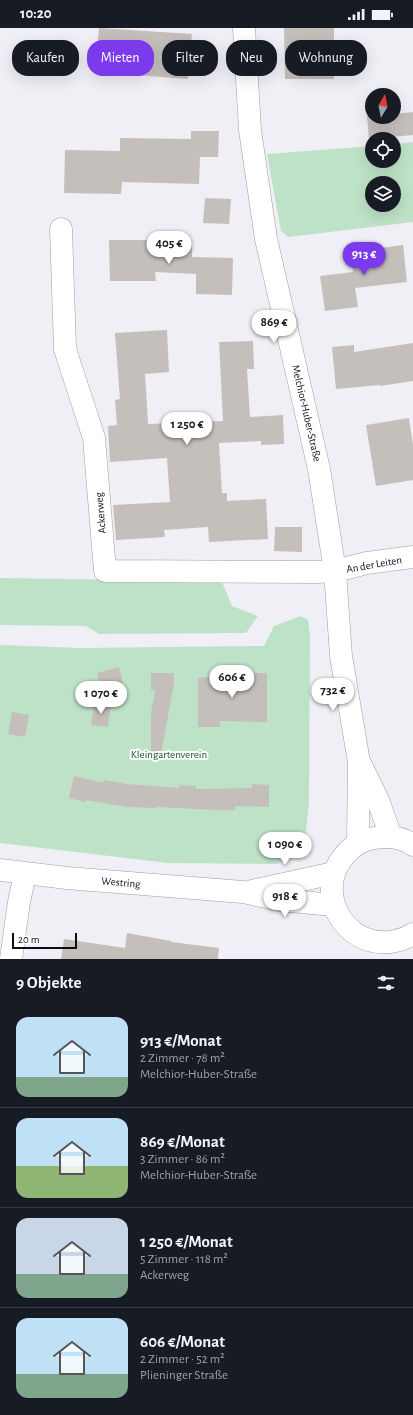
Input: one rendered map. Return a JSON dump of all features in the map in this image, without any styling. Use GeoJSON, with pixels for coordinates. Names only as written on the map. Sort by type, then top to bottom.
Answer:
{"type":"FeatureCollection","features":[{"type":"Feature","properties":{"kind":"street","name":"Melchior-Huber-Straße"},"geometry":{"type":"LineString","coordinates":[[244,28],[250,130],[266,239],[319,469],[335,571],[341,656],[359,762]]}},
{"type":"Feature","properties":{"kind":"street","name":"Ackerweg"},"geometry":{"type":"LineString","coordinates":[[61,229],[65,349],[94,438],[105,572],[335,571]]}},
{"type":"Feature","properties":{"kind":"street","name":"An der Leiten"},"geometry":{"type":"LineString","coordinates":[[335,571],[367,563],[413,557]]}},
{"type":"Feature","properties":{"kind":"street"},"geometry":{"type":"LineString","coordinates":[[359,762],[378,800],[391,837]]}},
{"type":"Feature","properties":{"kind":"street"},"geometry":{"type":"LineString","coordinates":[[358,843],[359,762]]}},
{"type":"Feature","properties":{"kind":"street"},"geometry":{"type":"LineString","coordinates":[[411,935],[403,940],[377,942],[370,950],[364,939],[352,932],[343,923],[336,912],[332,900],[331,886],[339,861],[358,843],[371,838],[384,836],[397,838],[413,845]]}},
{"type":"Feature","properties":{"kind":"street","name":"Westring"},"geometry":{"type":"LineString","coordinates":[[0,870],[26,874],[242,892],[280,900],[334,905]]}},
{"type":"Feature","properties":{"kind":"street","name":"Westring"},"geometry":{"type":"LineString","coordinates":[[242,892],[334,873]]}},
{"type":"Feature","properties":{"kind":"street"},"geometry":{"type":"LineString","coordinates":[[11,959],[19,902],[26,874]]}},
{"type":"Feature","properties":{"kind":"street"},"geometry":{"type":"LineString","coordinates":[[398,959],[411,935]]}},
{"type":"Feature","properties":{"kind":"green space"},"geometry":{"type":"Polygon","coordinates":[[[413,142],[413,222],[288,237],[281,231],[267,154],[365,147],[365,168],[401,168],[401,143],[413,142]]]}},
{"type":"Feature","properties":{"kind":"green space"},"geometry":{"type":"Polygon","coordinates":[[[0,578],[222,582],[232,606],[258,616],[246,633],[99,634],[86,626],[0,625],[0,578]]]}},
{"type":"Feature","properties":{"kind":"green space","name":"Kleingartenverein"},"geometry":{"type":"Polygon","coordinates":[[[301,616],[308,620],[310,635],[309,802],[304,852],[294,858],[276,864],[168,863],[0,843],[0,645],[81,648],[264,646],[274,626],[301,616]]]}},
{"type":"Feature","properties":{"kind":"building"},"geometry":{"type":"Polygon","coordinates":[[[99,28],[192,34],[191,40],[162,40],[162,76],[188,76],[188,79],[148,76],[154,76],[154,40],[98,40],[99,28]]]}},
{"type":"Feature","properties":{"kind":"building"},"geometry":{"type":"Polygon","coordinates":[[[284,28],[334,28],[334,40],[285,40],[285,76],[334,76],[334,79],[285,79],[284,28]]]}},
{"type":"Feature","properties":{"kind":"building"},"geometry":{"type":"Polygon","coordinates":[[[413,112],[413,135],[401,136],[401,132],[368,132],[368,124],[401,124],[401,113],[413,112]]]}},
{"type":"Feature","properties":{"kind":"building"},"geometry":{"type":"Polygon","coordinates":[[[191,131],[219,131],[218,157],[200,157],[199,184],[122,182],[121,194],[64,193],[65,150],[120,151],[120,138],[191,139],[191,131]]]}},
{"type":"Feature","properties":{"kind":"building"},"geometry":{"type":"Polygon","coordinates":[[[205,198],[231,199],[229,224],[203,223],[205,198]]]}},
{"type":"Feature","properties":{"kind":"building"},"geometry":{"type":"Polygon","coordinates":[[[109,240],[155,240],[155,245],[192,247],[192,257],[233,258],[232,295],[196,294],[196,274],[155,272],[156,281],[110,281],[109,240]]]}},
{"type":"Feature","properties":{"kind":"building"},"geometry":{"type":"Polygon","coordinates":[[[403,245],[407,282],[355,288],[358,307],[325,311],[320,276],[353,272],[351,252],[403,245]]]}},
{"type":"Feature","properties":{"kind":"building"},"geometry":{"type":"Polygon","coordinates":[[[167,330],[169,372],[145,374],[148,424],[223,421],[219,342],[253,341],[254,369],[247,369],[250,417],[283,415],[284,444],[261,445],[261,441],[219,443],[222,493],[227,493],[227,501],[266,499],[268,539],[209,542],[208,527],[164,530],[165,537],[116,540],[113,505],[170,502],[167,458],[110,462],[108,426],[117,425],[115,400],[120,399],[115,333],[167,330]]]}},
{"type":"Feature","properties":{"kind":"building"},"geometry":{"type":"Polygon","coordinates":[[[413,343],[413,381],[380,386],[336,389],[332,347],[354,345],[354,352],[413,343]]]}},
{"type":"Feature","properties":{"kind":"building"},"geometry":{"type":"Polygon","coordinates":[[[409,418],[413,445],[413,480],[376,486],[366,425],[409,418]]]}},
{"type":"Feature","properties":{"kind":"building"},"geometry":{"type":"Polygon","coordinates":[[[275,527],[302,527],[302,552],[274,551],[275,527]]]}},
{"type":"Feature","properties":{"kind":"building"},"geometry":{"type":"Polygon","coordinates":[[[119,667],[123,683],[102,689],[97,673],[119,667]]]}},
{"type":"Feature","properties":{"kind":"building"},"geometry":{"type":"Polygon","coordinates":[[[151,673],[174,673],[174,683],[160,760],[151,759],[151,713],[155,690],[151,690],[151,673]]]}},
{"type":"Feature","properties":{"kind":"building"},"geometry":{"type":"Polygon","coordinates":[[[241,673],[267,673],[267,722],[220,721],[220,727],[198,727],[198,678],[241,673]]]}},
{"type":"Feature","properties":{"kind":"building"},"geometry":{"type":"Polygon","coordinates":[[[94,703],[111,705],[108,727],[91,725],[94,703]]]}},
{"type":"Feature","properties":{"kind":"building"},"geometry":{"type":"Polygon","coordinates":[[[12,712],[29,715],[25,737],[8,734],[12,712]]]}},
{"type":"Feature","properties":{"kind":"building"},"geometry":{"type":"Polygon","coordinates":[[[74,776],[103,783],[104,780],[127,784],[179,788],[179,785],[196,786],[196,789],[252,788],[252,784],[269,785],[269,807],[235,806],[235,810],[217,810],[128,807],[86,800],[85,802],[69,798],[74,776]]]}},
{"type":"Feature","properties":{"kind":"building"},"geometry":{"type":"Polygon","coordinates":[[[127,933],[171,942],[219,948],[218,959],[61,959],[64,939],[125,948],[127,933]]]}}]}
